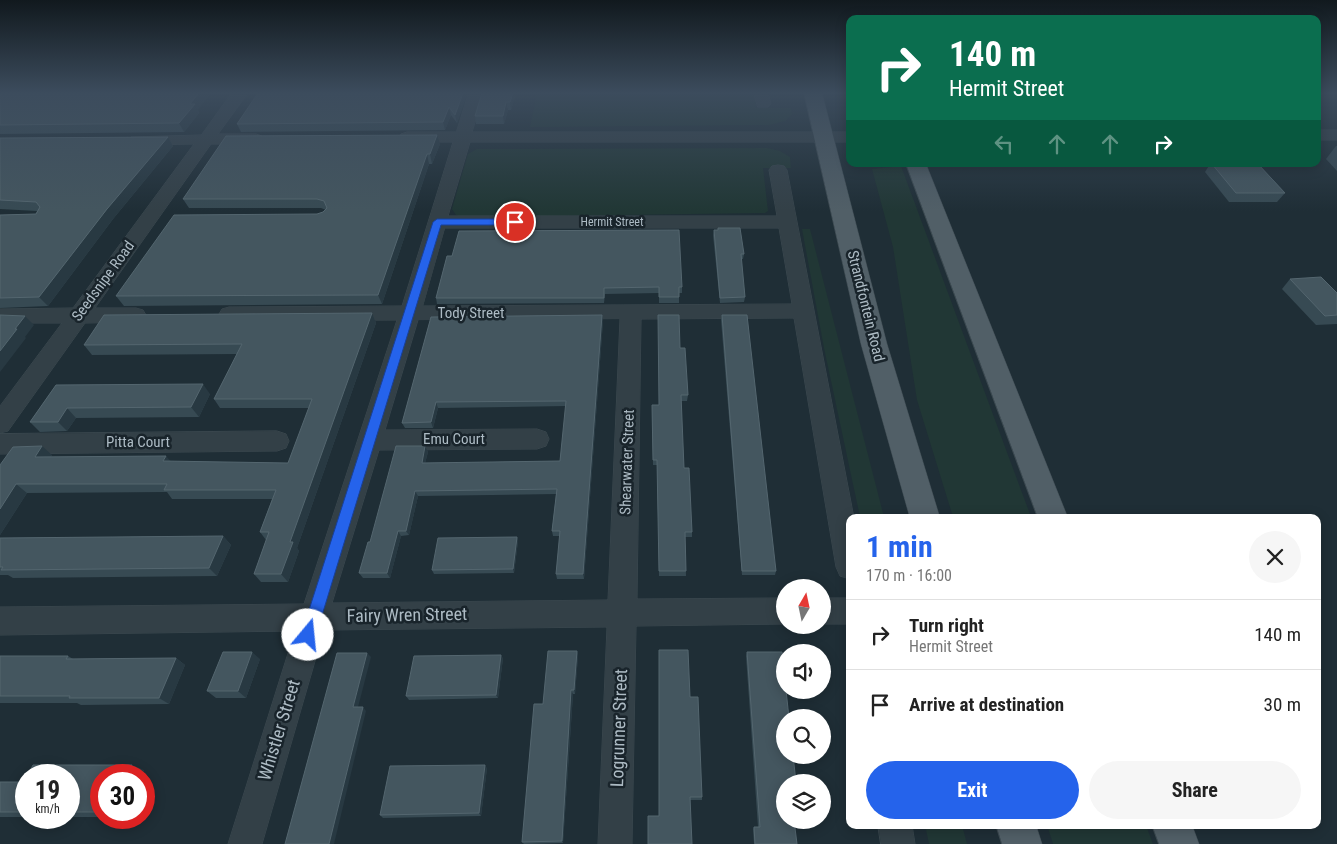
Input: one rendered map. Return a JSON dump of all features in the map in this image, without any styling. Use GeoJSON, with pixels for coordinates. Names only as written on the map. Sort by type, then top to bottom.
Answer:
{"type":"FeatureCollection","features":[{"type":"Feature","properties":{"kind":"main road","name":"Strandfontein Road"},"geometry":{"type":"LineString","coordinates":[[822,132],[874,344],[924,514]]}},
{"type":"Feature","properties":{"kind":"main road"},"geometry":{"type":"LineString","coordinates":[[917,167],[1051,514]]}},
{"type":"Feature","properties":{"kind":"main road"},"geometry":{"type":"LineString","coordinates":[[1017,829],[1022,844]]}},
{"type":"Feature","properties":{"kind":"main road"},"geometry":{"type":"LineString","coordinates":[[1173,829],[1179,844]]}},
{"type":"Feature","properties":{"kind":"street","name":"Seedsnipe Road"},"geometry":{"type":"LineString","coordinates":[[0,424],[211,132]]}},
{"type":"Feature","properties":{"kind":"street","name":"Whistler Street"},"geometry":{"type":"LineString","coordinates":[[245,844],[314,616],[410,313],[463,132]]}},
{"type":"Feature","properties":{"kind":"street"},"geometry":{"type":"LineString","coordinates":[[1321,135],[1337,135]]}},
{"type":"Feature","properties":{"kind":"street"},"geometry":{"type":"LineString","coordinates":[[393,137],[846,137]]}},
{"type":"Feature","properties":{"kind":"street"},"geometry":{"type":"LineString","coordinates":[[118,140],[275,139]]}},
{"type":"Feature","properties":{"kind":"street"},"geometry":{"type":"LineString","coordinates":[[778,170],[846,545]]}},
{"type":"Feature","properties":{"kind":"street"},"geometry":{"type":"LineString","coordinates":[[150,217],[169,217]]}},
{"type":"Feature","properties":{"kind":"street","name":"Hermit Street"},"geometry":{"type":"LineString","coordinates":[[437,222],[787,222]]}},
{"type":"Feature","properties":{"kind":"street","name":"Tody Street"},"geometry":{"type":"LineString","coordinates":[[205,315],[804,311]]}},
{"type":"Feature","properties":{"kind":"street","name":"Shearwater Street"},"geometry":{"type":"LineString","coordinates":[[622,612],[631,312]]}},
{"type":"Feature","properties":{"kind":"street"},"geometry":{"type":"LineString","coordinates":[[0,316],[156,315]]}},
{"type":"Feature","properties":{"kind":"street","name":"Emu Court"},"geometry":{"type":"LineString","coordinates":[[370,440],[537,439]]}},
{"type":"Feature","properties":{"kind":"street","name":"Pitta Court"},"geometry":{"type":"LineString","coordinates":[[0,444],[277,441]]}},
{"type":"Feature","properties":{"kind":"street","name":"Fairy Wren Street"},"geometry":{"type":"LineString","coordinates":[[0,621],[776,611]]}},
{"type":"Feature","properties":{"kind":"street"},"geometry":{"type":"LineString","coordinates":[[831,611],[846,611]]}},
{"type":"Feature","properties":{"kind":"street","name":"Logrunner Street"},"geometry":{"type":"LineString","coordinates":[[616,844],[622,612]]}},
{"type":"Feature","properties":{"kind":"street"},"geometry":{"type":"LineString","coordinates":[[896,829],[898,844]]}},
{"type":"Feature","properties":{"kind":"green space"},"geometry":{"type":"Polygon","coordinates":[[[767,148],[780,151],[790,157],[791,168],[763,168],[768,211],[765,213],[461,217],[456,215],[452,209],[468,154],[477,149],[767,148]]]}},
{"type":"Feature","properties":{"kind":"green space"},"geometry":{"type":"Polygon","coordinates":[[[901,167],[1030,514],[952,514],[917,400],[893,247],[872,169],[901,167]]]}},
{"type":"Feature","properties":{"kind":"green space"},"geometry":{"type":"Polygon","coordinates":[[[802,229],[810,229],[883,514],[859,514],[824,348],[802,229]]]}},
{"type":"Feature","properties":{"kind":"green space"},"geometry":{"type":"Polygon","coordinates":[[[926,829],[963,829],[967,844],[929,844],[926,829]]]}},
{"type":"Feature","properties":{"kind":"green space"},"geometry":{"type":"Polygon","coordinates":[[[1048,829],[1147,829],[1153,844],[1053,844],[1048,829]]]}},
{"type":"Feature","properties":{"kind":"building"},"geometry":{"type":"Polygon","coordinates":[[[437,135],[430,154],[427,154],[378,295],[116,296],[174,215],[317,214],[327,208],[324,201],[317,199],[183,199],[226,136],[437,135]]]}},
{"type":"Feature","properties":{"kind":"building"},"geometry":{"type":"Polygon","coordinates":[[[168,137],[107,209],[39,297],[0,298],[0,215],[36,214],[40,207],[36,202],[0,200],[0,138],[168,137]]]}},
{"type":"Feature","properties":{"kind":"building"},"geometry":{"type":"Polygon","coordinates":[[[1214,167],[1261,167],[1285,193],[1236,193],[1214,167]]]}},
{"type":"Feature","properties":{"kind":"building"},"geometry":{"type":"Polygon","coordinates":[[[718,228],[740,228],[744,254],[741,254],[745,297],[720,298],[714,230],[718,230],[718,228]]]}},
{"type":"Feature","properties":{"kind":"building"},"geometry":{"type":"Polygon","coordinates":[[[679,230],[682,287],[679,287],[679,297],[659,297],[659,287],[604,288],[604,298],[436,298],[447,256],[452,256],[459,231],[679,230]]]}},
{"type":"Feature","properties":{"kind":"building"},"geometry":{"type":"Polygon","coordinates":[[[1321,277],[1337,293],[1337,315],[1325,316],[1290,279],[1321,277]]]}},
{"type":"Feature","properties":{"kind":"building"},"geometry":{"type":"Polygon","coordinates":[[[372,313],[290,542],[293,542],[281,574],[254,574],[269,532],[260,532],[276,490],[164,490],[167,484],[16,484],[0,509],[0,465],[13,447],[42,446],[35,457],[166,456],[163,461],[288,463],[312,399],[214,399],[242,344],[84,345],[104,315],[372,313]]]}},
{"type":"Feature","properties":{"kind":"building"},"geometry":{"type":"Polygon","coordinates":[[[0,315],[25,316],[0,351],[0,315]]]}},
{"type":"Feature","properties":{"kind":"building"},"geometry":{"type":"Polygon","coordinates":[[[602,315],[583,574],[556,574],[560,531],[552,531],[557,489],[415,491],[406,531],[398,531],[387,573],[359,573],[368,542],[370,542],[396,446],[425,446],[422,463],[560,461],[566,401],[436,402],[431,422],[402,423],[431,317],[602,315]]]}},
{"type":"Feature","properties":{"kind":"building"},"geometry":{"type":"Polygon","coordinates":[[[658,315],[679,315],[680,348],[685,348],[688,395],[681,395],[684,468],[689,468],[692,532],[685,532],[686,571],[659,571],[657,460],[653,460],[652,405],[659,405],[658,315]]]}},
{"type":"Feature","properties":{"kind":"building"},"geometry":{"type":"Polygon","coordinates":[[[722,315],[747,315],[776,571],[742,571],[722,315]]]}},
{"type":"Feature","properties":{"kind":"building"},"geometry":{"type":"Polygon","coordinates":[[[203,384],[191,407],[67,408],[58,422],[30,422],[56,385],[203,384]]]}},
{"type":"Feature","properties":{"kind":"building"},"geometry":{"type":"Polygon","coordinates":[[[223,536],[209,568],[1,570],[3,567],[0,567],[0,538],[223,536]]]}},
{"type":"Feature","properties":{"kind":"building"},"geometry":{"type":"Polygon","coordinates":[[[517,537],[513,569],[432,570],[438,538],[517,537]]]}},
{"type":"Feature","properties":{"kind":"building"},"geometry":{"type":"Polygon","coordinates":[[[659,650],[688,650],[690,697],[698,697],[702,797],[690,797],[692,844],[648,844],[648,816],[659,816],[659,650]]]}},
{"type":"Feature","properties":{"kind":"building"},"geometry":{"type":"Polygon","coordinates":[[[548,651],[577,651],[574,690],[571,690],[562,841],[522,842],[534,704],[543,704],[548,651]]]}},
{"type":"Feature","properties":{"kind":"building"},"geometry":{"type":"Polygon","coordinates":[[[223,652],[252,652],[238,691],[207,691],[223,652]]]}},
{"type":"Feature","properties":{"kind":"building"},"geometry":{"type":"Polygon","coordinates":[[[747,652],[776,652],[776,699],[787,699],[788,709],[776,709],[776,764],[794,764],[795,774],[776,774],[776,829],[795,829],[797,844],[755,844],[754,827],[760,827],[747,652]]]}},
{"type":"Feature","properties":{"kind":"building"},"geometry":{"type":"Polygon","coordinates":[[[337,653],[367,653],[353,707],[363,707],[329,844],[285,844],[337,653]]]}},
{"type":"Feature","properties":{"kind":"building"},"geometry":{"type":"Polygon","coordinates":[[[501,655],[496,695],[406,696],[414,656],[501,655]]]}},
{"type":"Feature","properties":{"kind":"building"},"geometry":{"type":"Polygon","coordinates":[[[0,656],[68,656],[66,659],[176,658],[159,698],[69,698],[70,696],[0,696],[0,656]]]}},
{"type":"Feature","properties":{"kind":"building"},"geometry":{"type":"Polygon","coordinates":[[[80,765],[90,765],[90,812],[80,812],[80,765]]]}},
{"type":"Feature","properties":{"kind":"building"},"geometry":{"type":"Polygon","coordinates":[[[485,765],[479,813],[380,815],[390,766],[485,765]]]}},
{"type":"Feature","properties":{"kind":"building"},"geometry":{"type":"Polygon","coordinates":[[[0,782],[15,782],[15,812],[0,812],[0,782]]]}},
{"type":"Feature","properties":{"kind":"route"},"geometry":{"type":"LineString","coordinates":[[308,635],[437,222],[515,222]]}}]}
